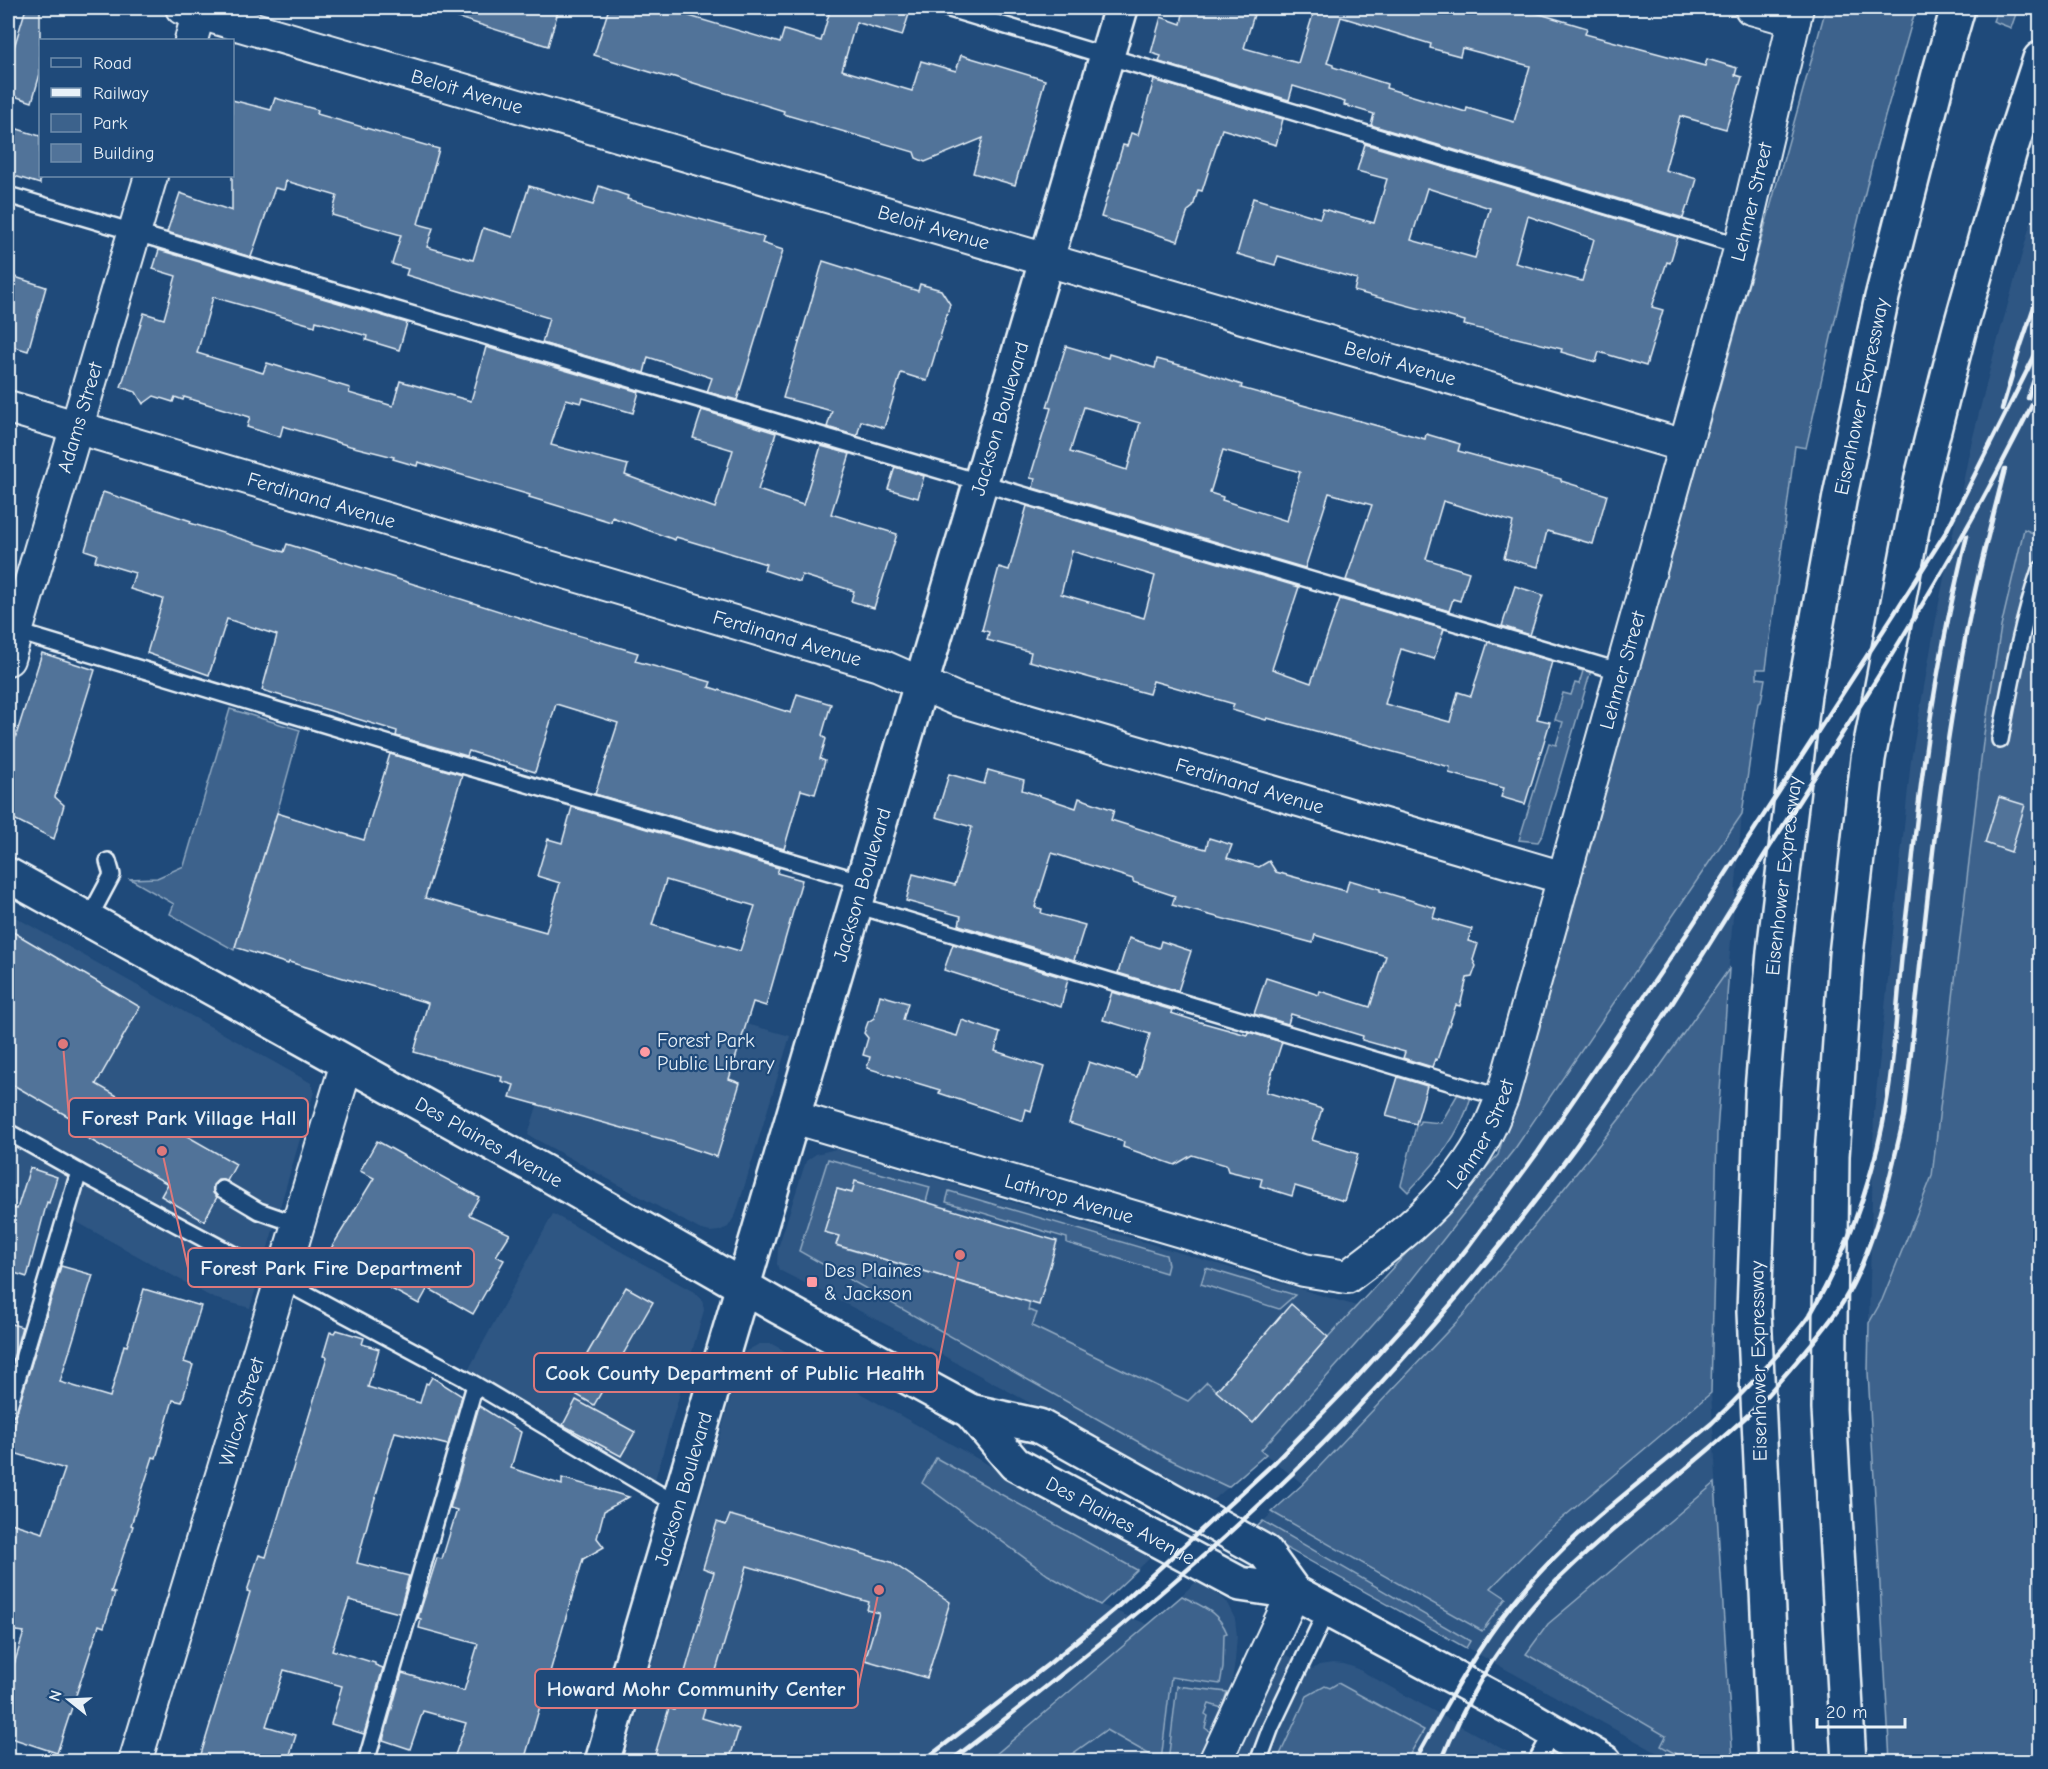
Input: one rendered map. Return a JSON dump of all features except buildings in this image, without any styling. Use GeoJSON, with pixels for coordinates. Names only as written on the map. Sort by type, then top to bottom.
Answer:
{"type":"FeatureCollection","features":[{"type":"Feature","properties":{"kind":"main road","name":"Jackson Boulevard"},"geometry":{"type":"LineString","coordinates":[[602,1761],[1121,8]]}},
{"type":"Feature","properties":{"kind":"main road","name":"Eisenhower Expressway"},"geometry":{"type":"LineString","coordinates":[[1775,1761],[1754,1312],[1762,1090],[1774,952],[1804,694],[1840,496],[1882,297],[1958,8]]}},
{"type":"Feature","properties":{"kind":"main road"},"geometry":{"type":"LineString","coordinates":[[1849,1761],[1829,1409],[1832,1156],[1846,955],[1868,759],[1923,477],[1959,332],[2008,154],[2040,58]]}},
{"type":"Feature","properties":{"kind":"main road","name":"Des Plaines Avenue"},"geometry":{"type":"LineString","coordinates":[[8,875],[970,1411],[1039,1426],[1265,1552],[1294,1592]]}},
{"type":"Feature","properties":{"kind":"main road","name":"Des Plaines Avenue"},"geometry":{"type":"LineString","coordinates":[[970,1411],[1015,1464],[1240,1584],[1294,1592],[1605,1761]]}},
{"type":"Feature","properties":{"kind":"street"},"geometry":{"type":"LineString","coordinates":[[1750,8],[1796,14]]}},
{"type":"Feature","properties":{"kind":"street","name":"Lehmer Street"},"geometry":{"type":"LineString","coordinates":[[1347,1277],[1400,1238],[1447,1192],[1487,1133],[1502,1098],[1741,246],[1796,14]]}},
{"type":"Feature","properties":{"kind":"street","name":"Beloit Avenue"},"geometry":{"type":"LineString","coordinates":[[193,17],[1046,260],[1685,446]]}},
{"type":"Feature","properties":{"kind":"street","name":"Adams Street"},"geometry":{"type":"LineString","coordinates":[[10,640],[151,177]]}},
{"type":"Feature","properties":{"kind":"street","name":"Ferdinand Avenue"},"geometry":{"type":"LineString","coordinates":[[8,407],[879,665],[956,699],[1564,878]]}},
{"type":"Feature","properties":{"kind":"street","name":"Wilcox Street"},"geometry":{"type":"LineString","coordinates":[[135,1761],[347,1063]]}},
{"type":"Feature","properties":{"kind":"street","name":"Lathrop Avenue"},"geometry":{"type":"LineString","coordinates":[[793,1117],[1187,1233],[1304,1270],[1347,1277]]}},
{"type":"Feature","properties":{"kind":"street"},"geometry":{"type":"LineString","coordinates":[[1215,1761],[1294,1592]]}},
{"type":"Feature","properties":{"kind":"lane"},"geometry":{"type":"LineString","coordinates":[[946,8],[1741,246]]}},
{"type":"Feature","properties":{"kind":"lane"},"geometry":{"type":"LineString","coordinates":[[8,195],[1622,672]]}},
{"type":"Feature","properties":{"kind":"lane"},"geometry":{"type":"LineString","coordinates":[[2001,740],[2016,658],[2031,596],[2040,570]]}},
{"type":"Feature","properties":{"kind":"lane"},"geometry":{"type":"LineString","coordinates":[[10,640],[859,893],[1502,1098]]}},
{"type":"Feature","properties":{"kind":"lane"},"geometry":{"type":"LineString","coordinates":[[88,920],[112,875],[108,861]]}},
{"type":"Feature","properties":{"kind":"lane"},"geometry":{"type":"LineString","coordinates":[[8,1132],[475,1385],[678,1505]]}},
{"type":"Feature","properties":{"kind":"lane"},"geometry":{"type":"LineString","coordinates":[[8,1409],[79,1172]]}},
{"type":"Feature","properties":{"kind":"lane"},"geometry":{"type":"LineString","coordinates":[[222,1189],[259,1211],[299,1225]]}},
{"type":"Feature","properties":{"kind":"lane"},"geometry":{"type":"LineString","coordinates":[[366,1761],[475,1385]]}},
{"type":"Feature","properties":{"kind":"lane"},"geometry":{"type":"LineString","coordinates":[[1258,1761],[1271,1727],[1328,1610]]}},
{"type":"Feature","properties":{"kind":"lane"},"geometry":{"type":"LineString","coordinates":[[1536,1761],[1553,1732]]}},
{"type":"Feature","properties":{"kind":"shaded area"},"geometry":{"type":"Polygon","coordinates":[[[2040,190],[2040,520],[2035,534],[2024,530],[2001,627],[1984,734],[1932,1176],[1882,1300],[1869,1323],[1874,1113],[1911,760],[1969,453],[1993,357],[2040,190]]]}},
{"type":"Feature","properties":{"kind":"shaded area"},"geometry":{"type":"Polygon","coordinates":[[[1742,814],[1722,1044],[1717,1132],[1711,1393],[1733,1761],[1672,1761],[1254,1530],[1303,1484],[1266,1455],[1211,1502],[893,1328],[779,1270],[778,1248],[806,1161],[816,1154],[836,1149],[1383,1314],[1516,1147],[1742,814]]]}},
{"type":"Feature","properties":{"kind":"shaded area"},"geometry":{"type":"Polygon","coordinates":[[[8,913],[311,1083],[314,1092],[250,1308],[213,1298],[66,1216],[8,1199],[8,913]]]}},
{"type":"Feature","properties":{"kind":"shaded area"},"geometry":{"type":"Polygon","coordinates":[[[577,977],[790,1036],[736,1214],[728,1227],[710,1232],[699,1229],[528,1135],[577,977]]]}},
{"type":"Feature","properties":{"kind":"shaded area"},"geometry":{"type":"Polygon","coordinates":[[[553,1214],[694,1292],[702,1299],[704,1310],[652,1490],[464,1378],[553,1214]]]}},
{"type":"Feature","properties":{"kind":"shaded area"},"geometry":{"type":"Polygon","coordinates":[[[759,1344],[772,1344],[1152,1556],[1101,1605],[1149,1625],[1197,1581],[1227,1603],[1235,1619],[1237,1636],[1232,1680],[1201,1761],[623,1762],[742,1360],[745,1352],[759,1344]]]}},
{"type":"Feature","properties":{"kind":"shaded area"},"geometry":{"type":"Polygon","coordinates":[[[1285,1654],[1313,1669],[1319,1665],[1333,1663],[1356,1668],[1524,1761],[1229,1762],[1263,1690],[1285,1654]]]}},
{"type":"Feature","properties":{"kind":"green space"},"geometry":{"type":"Polygon","coordinates":[[[1826,8],[1916,8],[1876,148],[1806,448],[1795,446],[1766,669],[1757,669],[1757,678],[1765,679],[1761,702],[1758,703],[1742,814],[1516,1147],[1398,1297],[1261,1450],[1266,1454],[1228,1487],[1167,1458],[799,1251],[828,1159],[930,1187],[926,1202],[856,1182],[852,1193],[837,1189],[825,1232],[839,1236],[837,1246],[1030,1302],[1028,1310],[1037,1313],[1032,1326],[1188,1401],[1207,1382],[1253,1423],[1328,1337],[1498,1155],[1719,390],[1826,8]]]}},
{"type":"Feature","properties":{"kind":"green space"},"geometry":{"type":"Polygon","coordinates":[[[1998,8],[2018,8],[2011,28],[1993,21],[1998,8]]]}},
{"type":"Feature","properties":{"kind":"green space"},"geometry":{"type":"Polygon","coordinates":[[[2040,520],[2040,1761],[1890,1761],[1868,1372],[1869,1323],[1882,1300],[1932,1176],[1984,734],[2001,627],[2024,529],[2035,534],[2040,520]]]}},
{"type":"Feature","properties":{"kind":"green space"},"geometry":{"type":"Polygon","coordinates":[[[1581,663],[1592,667],[1543,834],[1538,842],[1519,840],[1549,743],[1556,745],[1563,722],[1555,720],[1563,693],[1571,695],[1575,683],[1579,684],[1583,671],[1579,670],[1581,663]]]}},
{"type":"Feature","properties":{"kind":"green space"},"geometry":{"type":"Polygon","coordinates":[[[230,709],[300,730],[277,813],[234,950],[170,914],[174,904],[130,879],[157,878],[184,866],[230,709]]]}},
{"type":"Feature","properties":{"kind":"green space"},"geometry":{"type":"Polygon","coordinates":[[[1729,969],[1717,1132],[1711,1393],[1546,1532],[1491,1588],[1506,1598],[1482,1631],[1272,1512],[1303,1484],[1464,1314],[1649,1082],[1729,969]]]}},
{"type":"Feature","properties":{"kind":"green space"},"geometry":{"type":"Polygon","coordinates":[[[1459,1092],[1471,1097],[1460,1125],[1446,1149],[1408,1192],[1401,1185],[1416,1126],[1420,1121],[1441,1123],[1459,1092]]]}},
{"type":"Feature","properties":{"kind":"green space"},"geometry":{"type":"Polygon","coordinates":[[[949,1191],[1166,1255],[1168,1265],[1166,1273],[1067,1243],[1067,1238],[946,1202],[949,1191]]]}},
{"type":"Feature","properties":{"kind":"green space"},"geometry":{"type":"Polygon","coordinates":[[[1206,1268],[1295,1295],[1279,1309],[1201,1284],[1206,1268]]]}},
{"type":"Feature","properties":{"kind":"green space"},"geometry":{"type":"Polygon","coordinates":[[[936,1458],[1137,1570],[1100,1605],[1048,1575],[922,1483],[936,1458]]]}},
{"type":"Feature","properties":{"kind":"green space"},"geometry":{"type":"Polygon","coordinates":[[[1715,1483],[1733,1761],[1689,1761],[1661,1746],[1666,1736],[1526,1654],[1548,1624],[1715,1483]]]}},
{"type":"Feature","properties":{"kind":"green space"},"geometry":{"type":"Polygon","coordinates":[[[1263,1521],[1470,1641],[1466,1648],[1254,1530],[1263,1521]]]}},
{"type":"Feature","properties":{"kind":"green space"},"geometry":{"type":"Polygon","coordinates":[[[1182,1596],[1214,1614],[1227,1633],[1224,1634],[1223,1668],[1220,1684],[1171,1677],[1161,1761],[1106,1730],[1062,1761],[988,1761],[1182,1596]]]}},
{"type":"Feature","properties":{"kind":"green space"},"geometry":{"type":"Polygon","coordinates":[[[1338,1683],[1424,1730],[1406,1761],[1393,1759],[1391,1762],[1277,1761],[1307,1696],[1325,1686],[1330,1688],[1338,1683]]]}},
{"type":"Feature","properties":{"kind":"green space"},"geometry":{"type":"Polygon","coordinates":[[[1177,1686],[1227,1692],[1222,1708],[1209,1704],[1205,1714],[1208,1716],[1205,1728],[1212,1733],[1201,1761],[1168,1762],[1177,1686]]]}},
{"type":"Feature","properties":{"kind":"railway"},"geometry":{"type":"LineString","coordinates":[[2002,409],[2040,289]]}},
{"type":"Feature","properties":{"kind":"railway"},"geometry":{"type":"LineString","coordinates":[[922,1762],[1050,1663],[1114,1610],[1275,1462],[1411,1318],[1468,1247],[1538,1152],[1686,935],[1894,614],[1946,532],[2040,345]]}},
{"type":"Feature","properties":{"kind":"railway"},"geometry":{"type":"LineString","coordinates":[[2028,398],[2040,361]]}},
{"type":"Feature","properties":{"kind":"railway"},"geometry":{"type":"LineString","coordinates":[[949,1762],[1117,1630],[1225,1537],[1277,1488],[1328,1439],[1412,1349],[1511,1232],[1573,1151],[1631,1067],[1867,694],[1961,538],[2040,389]]}},
{"type":"Feature","properties":{"kind":"railway"},"geometry":{"type":"LineString","coordinates":[[1441,1762],[1465,1708],[1480,1682],[1495,1657],[1530,1610],[1593,1547],[1758,1405],[1831,1320],[1843,1302],[1864,1260],[1880,1212],[1904,1117],[1929,886],[1952,713],[1971,609],[2005,469]]}},
{"type":"Feature","properties":{"kind":"railway"},"geometry":{"type":"LineString","coordinates":[[1414,1762],[1473,1660],[1513,1603],[1558,1553],[1583,1530],[1712,1423],[1743,1393],[1811,1313],[1845,1245],[1871,1172],[1886,1106],[1927,740],[1957,576],[1967,536]]}},
{"type":"Feature","properties":{"kind":"place","name":"Forest Park Village Hall"},"geometry":{"type":"Point","coordinates":[63,1044]}},
{"type":"Feature","properties":{"kind":"place","name":"Forest Park Public Library"},"geometry":{"type":"Point","coordinates":[645,1052]}},
{"type":"Feature","properties":{"kind":"place","name":"Forest Park Fire Department"},"geometry":{"type":"Point","coordinates":[162,1151]}},
{"type":"Feature","properties":{"kind":"place","name":"Cook County Department of Public Health"},"geometry":{"type":"Point","coordinates":[960,1255]}},
{"type":"Feature","properties":{"kind":"place","name":"Des Plaines & Jackson"},"geometry":{"type":"Point","coordinates":[812,1282]}},
{"type":"Feature","properties":{"kind":"place","name":"Howard Mohr Community Center"},"geometry":{"type":"Point","coordinates":[879,1590]}}]}
